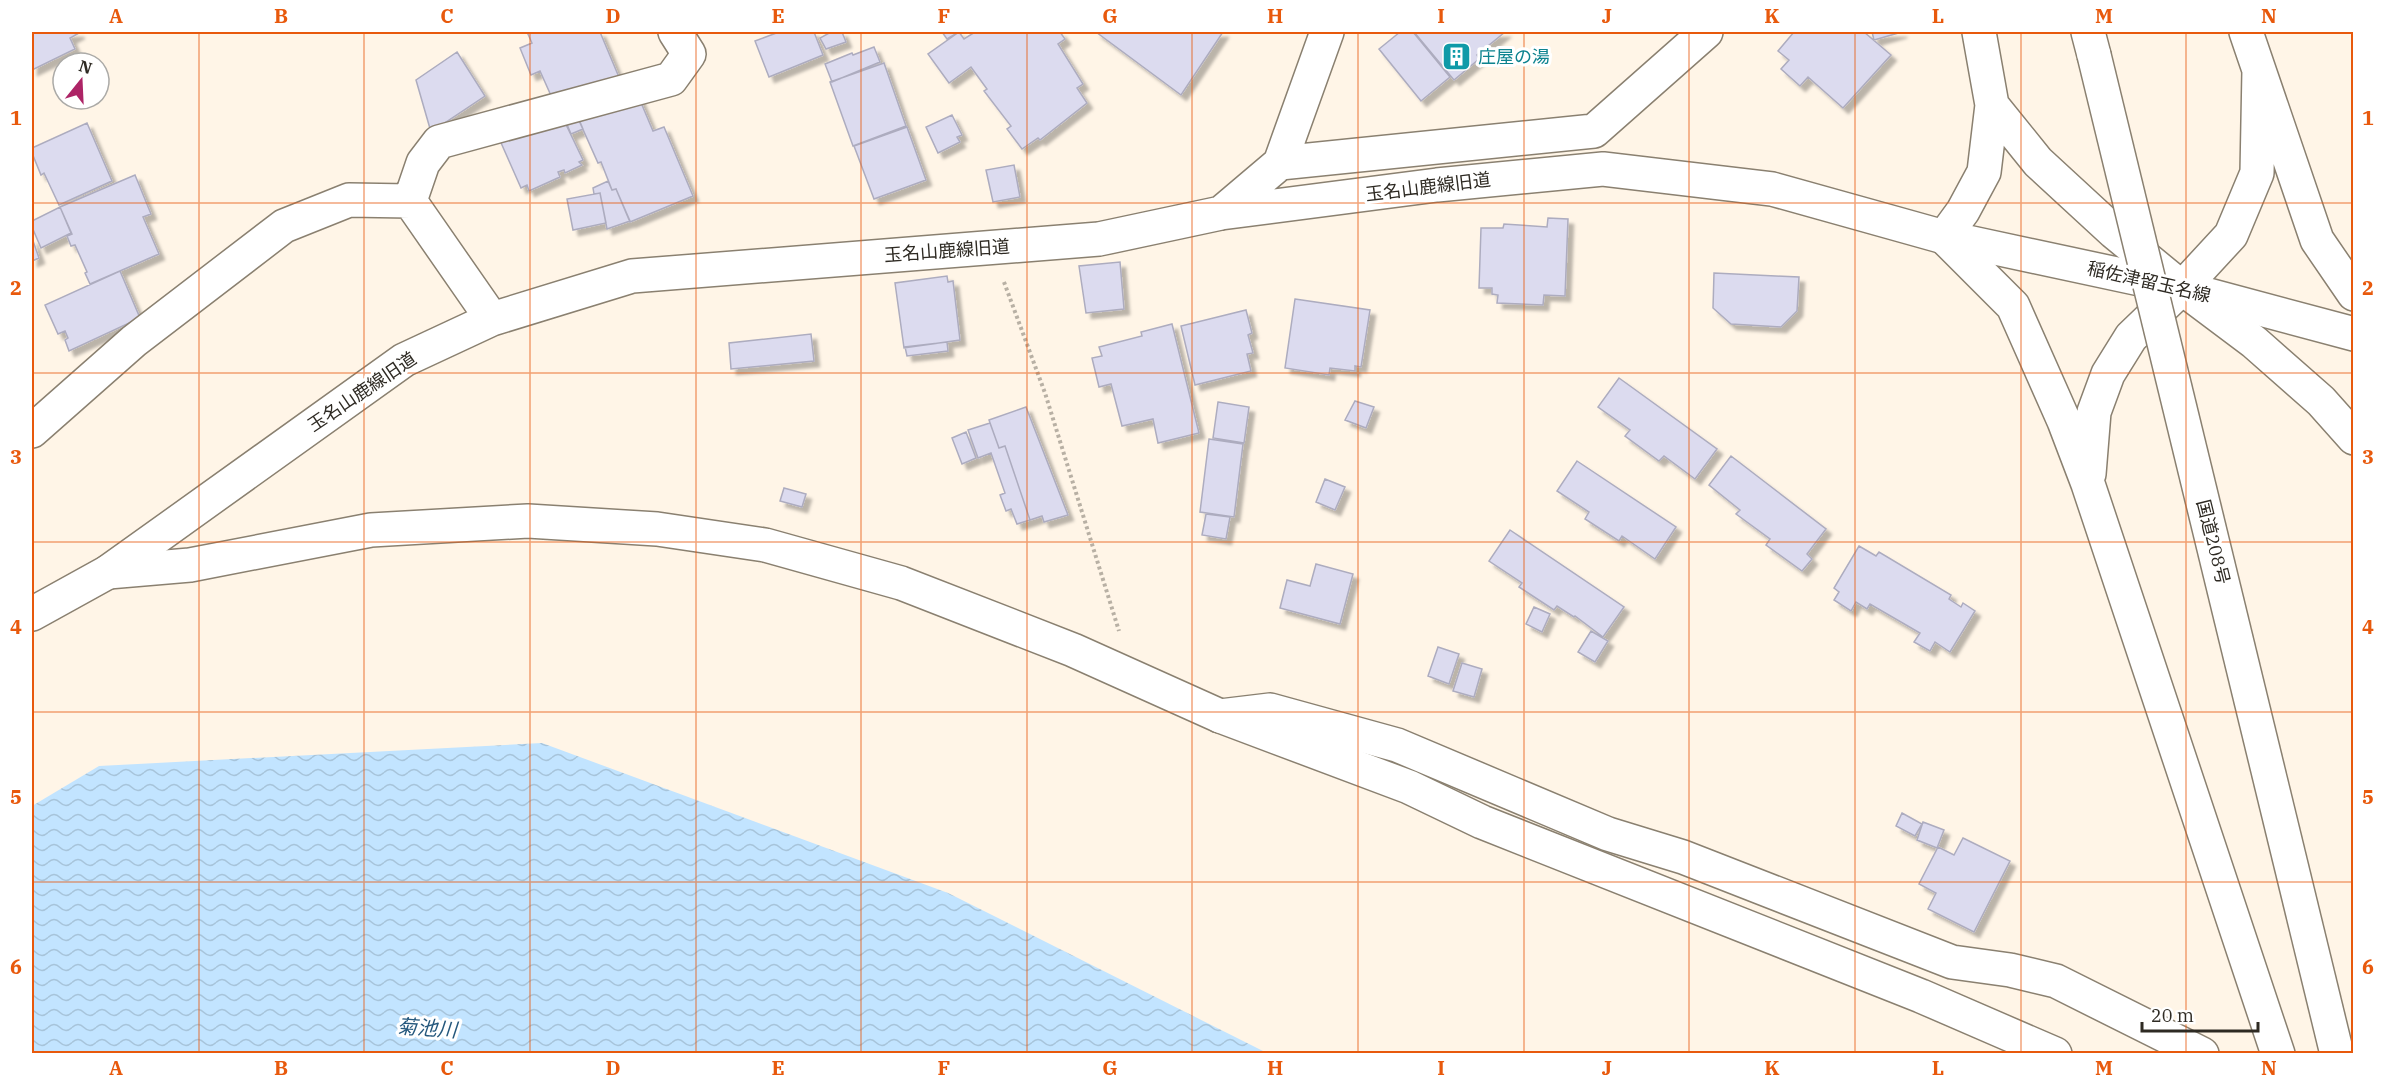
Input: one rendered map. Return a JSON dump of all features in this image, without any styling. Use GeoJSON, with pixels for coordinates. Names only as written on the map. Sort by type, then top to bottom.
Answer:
{"type":"FeatureCollection","features":[{"type":"Feature","properties":{"kind":"main road"},"geometry":{"type":"LineString","coordinates":[[410,201],[423,163],[439,142],[671,79],[689,54],[675,32]]}},
{"type":"Feature","properties":{"kind":"main road"},"geometry":{"type":"LineString","coordinates":[[1221,213],[1280,163],[1327,32]]}},
{"type":"Feature","properties":{"kind":"main road"},"geometry":{"type":"LineString","coordinates":[[1280,163],[1594,131],[1706,32]]}},
{"type":"Feature","properties":{"kind":"main road"},"geometry":{"type":"LineString","coordinates":[[1979,32],[1992,105],[1984,172],[1963,211],[1944,237],[2013,306],[2064,421],[2088,484],[2278,1053]]}},
{"type":"Feature","properties":{"kind":"main road"},"geometry":{"type":"LineString","coordinates":[[2246,32],[2317,240],[2354,294]]}},
{"type":"Feature","properties":{"kind":"main road","name":"国道208号"},"geometry":{"type":"LineString","coordinates":[[2091,43],[2337,1053]]}},
{"type":"Feature","properties":{"kind":"main road"},"geometry":{"type":"LineString","coordinates":[[2088,484],[2094,412],[2108,374],[2131,337],[2231,235],[2257,173],[2259,70]]}},
{"type":"Feature","properties":{"kind":"main road"},"geometry":{"type":"LineString","coordinates":[[1992,105],[2038,162],[2114,232],[2181,288],[2254,342],[2321,401],[2354,438]]}},
{"type":"Feature","properties":{"kind":"main road","name":"玉名山鹿線旧道"},"geometry":{"type":"LineString","coordinates":[[32,614],[108,572],[404,360],[492,319],[632,276],[1099,239],[1221,213],[1437,185],[1603,169],[1772,189],[1944,237]]}},
{"type":"Feature","properties":{"kind":"main road"},"geometry":{"type":"LineString","coordinates":[[32,431],[134,341],[284,226],[349,200],[410,201]]}},
{"type":"Feature","properties":{"kind":"main road"},"geometry":{"type":"LineString","coordinates":[[410,201],[492,319]]}},
{"type":"Feature","properties":{"kind":"main road","name":"稲佐津留玉名線"},"geometry":{"type":"LineString","coordinates":[[1944,237],[2181,288],[2354,334]]}},
{"type":"Feature","properties":{"kind":"main road"},"geometry":{"type":"LineString","coordinates":[[108,572],[190,565],[371,530],[528,521],[657,529],[765,545],[901,583],[1073,650],[1220,716],[1409,787],[1482,822],[1921,996],[2055,1053]]}},
{"type":"Feature","properties":{"kind":"main road"},"geometry":{"type":"LineString","coordinates":[[1220,716],[1270,710],[1397,745],[1608,834],[1683,857],[1952,962],[2010,970],[2056,981],[2202,1053]]}},
{"type":"Feature","properties":{"kind":"path"},"geometry":{"type":"LineString","coordinates":[[991,248],[1045,393],[1122,639],[1125,674]]}},
{"type":"Feature","properties":{"kind":"water","name":"菊池川"},"geometry":{"type":"Polygon","coordinates":[[[542,743],[948,893],[1267,1053],[32,1053],[32,806],[99,766],[542,743]]]}},
{"type":"Feature","properties":{"kind":"building"},"geometry":{"type":"Polygon","coordinates":[[[32,32],[79,33],[70,38],[75,49],[51,51],[51,61],[32,70],[32,32]]]}},
{"type":"Feature","properties":{"kind":"building"},"geometry":{"type":"Polygon","coordinates":[[[527,32],[600,32],[621,82],[557,109],[540,71],[531,75],[520,48],[532,43],[527,32]]]}},
{"type":"Feature","properties":{"kind":"building"},"geometry":{"type":"Polygon","coordinates":[[[779,32],[814,32],[823,55],[769,77],[755,41],[779,32]]]}},
{"type":"Feature","properties":{"kind":"building"},"geometry":{"type":"Polygon","coordinates":[[[831,32],[842,32],[846,42],[826,49],[820,38],[831,32]]]}},
{"type":"Feature","properties":{"kind":"building"},"geometry":{"type":"Polygon","coordinates":[[[942,32],[959,32],[947,39],[942,32]]]}},
{"type":"Feature","properties":{"kind":"building"},"geometry":{"type":"Polygon","coordinates":[[[959,32],[964,39],[975,32],[1060,32],[1065,39],[1058,44],[1083,84],[1077,88],[1087,103],[1040,140],[1038,138],[1022,149],[1007,129],[1011,126],[984,91],[987,89],[971,67],[949,83],[928,54],[959,32]]]}},
{"type":"Feature","properties":{"kind":"building"},"geometry":{"type":"Polygon","coordinates":[[[1096,32],[1223,32],[1181,95],[1096,32]]]}},
{"type":"Feature","properties":{"kind":"building"},"geometry":{"type":"Polygon","coordinates":[[[1400,32],[1413,32],[1450,77],[1421,101],[1379,49],[1400,32]]]}},
{"type":"Feature","properties":{"kind":"building","name":"庄屋の湯"},"geometry":{"type":"Polygon","coordinates":[[[1414,32],[1505,32],[1477,55],[1479,59],[1454,80],[1414,32]]]}},
{"type":"Feature","properties":{"kind":"building"},"geometry":{"type":"Polygon","coordinates":[[[1794,32],[1864,32],[1891,55],[1843,108],[1808,77],[1800,86],[1781,69],[1789,60],[1778,51],[1794,32]]]}},
{"type":"Feature","properties":{"kind":"building"},"geometry":{"type":"Polygon","coordinates":[[[1872,32],[1902,32],[1874,40],[1872,32]]]}},
{"type":"Feature","properties":{"kind":"building"},"geometry":{"type":"Polygon","coordinates":[[[874,47],[880,62],[832,82],[825,64],[874,47]]]}},
{"type":"Feature","properties":{"kind":"building"},"geometry":{"type":"Polygon","coordinates":[[[457,52],[485,96],[431,132],[416,80],[457,52]]]}},
{"type":"Feature","properties":{"kind":"building"},"geometry":{"type":"Polygon","coordinates":[[[884,63],[906,126],[853,146],[830,82],[884,63]]]}},
{"type":"Feature","properties":{"kind":"building"},"geometry":{"type":"Polygon","coordinates":[[[631,79],[653,131],[664,127],[693,196],[630,222],[616,189],[612,190],[601,162],[598,163],[573,107],[631,79]]]}},
{"type":"Feature","properties":{"kind":"building"},"geometry":{"type":"Polygon","coordinates":[[[559,110],[583,160],[579,162],[582,165],[565,173],[564,170],[558,172],[560,177],[529,191],[527,185],[521,188],[498,136],[559,110]]]}},
{"type":"Feature","properties":{"kind":"building"},"geometry":{"type":"Polygon","coordinates":[[[952,115],[962,135],[957,137],[960,142],[938,153],[926,127],[952,115]]]}},
{"type":"Feature","properties":{"kind":"building"},"geometry":{"type":"Polygon","coordinates":[[[578,117],[583,129],[571,134],[566,122],[578,117]]]}},
{"type":"Feature","properties":{"kind":"building"},"geometry":{"type":"Polygon","coordinates":[[[87,123],[112,181],[59,205],[44,173],[41,175],[32,148],[87,123]]]}},
{"type":"Feature","properties":{"kind":"building"},"geometry":{"type":"Polygon","coordinates":[[[907,127],[926,180],[874,199],[854,146],[907,127]]]}},
{"type":"Feature","properties":{"kind":"building"},"geometry":{"type":"Polygon","coordinates":[[[1014,165],[1020,197],[993,202],[986,170],[1014,165]]]}},
{"type":"Feature","properties":{"kind":"building"},"geometry":{"type":"Polygon","coordinates":[[[135,175],[151,214],[143,217],[159,254],[90,284],[75,245],[71,246],[67,236],[72,234],[60,207],[135,175]]]}},
{"type":"Feature","properties":{"kind":"building"},"geometry":{"type":"Polygon","coordinates":[[[608,181],[612,190],[616,189],[630,221],[607,229],[600,193],[594,194],[593,188],[608,181]]]}},
{"type":"Feature","properties":{"kind":"building"},"geometry":{"type":"Polygon","coordinates":[[[600,193],[606,223],[573,230],[567,199],[600,193]]]}},
{"type":"Feature","properties":{"kind":"building"},"geometry":{"type":"Polygon","coordinates":[[[60,207],[71,233],[41,248],[32,227],[32,221],[60,207]]]}},
{"type":"Feature","properties":{"kind":"building"},"geometry":{"type":"Polygon","coordinates":[[[1548,218],[1568,219],[1565,296],[1544,295],[1543,305],[1497,303],[1498,295],[1492,294],[1492,288],[1479,288],[1481,228],[1503,228],[1504,224],[1547,227],[1548,218]]]}},
{"type":"Feature","properties":{"kind":"building"},"geometry":{"type":"Polygon","coordinates":[[[32,238],[39,258],[32,261],[32,238]]]}},
{"type":"Feature","properties":{"kind":"building"},"geometry":{"type":"Polygon","coordinates":[[[1120,262],[1124,309],[1086,313],[1079,266],[1120,262]]]}},
{"type":"Feature","properties":{"kind":"building"},"geometry":{"type":"Polygon","coordinates":[[[120,271],[140,318],[69,351],[65,331],[58,334],[45,305],[120,271]]]}},
{"type":"Feature","properties":{"kind":"building"},"geometry":{"type":"Polygon","coordinates":[[[1714,273],[1799,277],[1797,311],[1781,327],[1731,324],[1713,308],[1714,273]]]}},
{"type":"Feature","properties":{"kind":"building"},"geometry":{"type":"Polygon","coordinates":[[[947,276],[948,282],[953,281],[960,340],[904,348],[895,283],[947,276]]]}},
{"type":"Feature","properties":{"kind":"building"},"geometry":{"type":"Polygon","coordinates":[[[1295,299],[1370,310],[1361,367],[1355,366],[1355,371],[1330,368],[1329,375],[1285,368],[1295,299]]]}},
{"type":"Feature","properties":{"kind":"building"},"geometry":{"type":"Polygon","coordinates":[[[1246,310],[1252,333],[1248,335],[1253,353],[1247,354],[1251,371],[1195,385],[1181,326],[1246,310]]]}},
{"type":"Feature","properties":{"kind":"building"},"geometry":{"type":"Polygon","coordinates":[[[1172,324],[1199,433],[1158,443],[1153,419],[1122,426],[1111,384],[1099,387],[1092,358],[1102,356],[1099,347],[1142,336],[1141,332],[1172,324]]]}},
{"type":"Feature","properties":{"kind":"building"},"geometry":{"type":"Polygon","coordinates":[[[811,334],[814,361],[731,369],[729,343],[811,334]]]}},
{"type":"Feature","properties":{"kind":"building"},"geometry":{"type":"Polygon","coordinates":[[[947,342],[948,351],[907,356],[905,347],[947,342]]]}},
{"type":"Feature","properties":{"kind":"building"},"geometry":{"type":"Polygon","coordinates":[[[1619,378],[1717,449],[1695,479],[1664,456],[1659,461],[1625,436],[1630,430],[1598,407],[1619,378]]]}},
{"type":"Feature","properties":{"kind":"building"},"geometry":{"type":"Polygon","coordinates":[[[1355,401],[1374,407],[1366,428],[1345,420],[1355,401]]]}},
{"type":"Feature","properties":{"kind":"building"},"geometry":{"type":"Polygon","coordinates":[[[1218,402],[1249,407],[1244,443],[1213,438],[1218,402]]]}},
{"type":"Feature","properties":{"kind":"building"},"geometry":{"type":"Polygon","coordinates":[[[1026,407],[1068,515],[1044,522],[1042,516],[1030,520],[1005,446],[999,448],[989,420],[1026,407]]]}},
{"type":"Feature","properties":{"kind":"building"},"geometry":{"type":"Polygon","coordinates":[[[990,423],[999,448],[1005,446],[1030,520],[1017,524],[1011,509],[1006,511],[1000,495],[1005,493],[991,453],[978,458],[968,430],[990,423]]]}},
{"type":"Feature","properties":{"kind":"building"},"geometry":{"type":"Polygon","coordinates":[[[966,432],[976,458],[962,464],[952,438],[966,432]]]}},
{"type":"Feature","properties":{"kind":"building"},"geometry":{"type":"Polygon","coordinates":[[[1209,439],[1243,444],[1234,517],[1200,512],[1209,439]]]}},
{"type":"Feature","properties":{"kind":"building"},"geometry":{"type":"Polygon","coordinates":[[[1731,456],[1826,529],[1807,554],[1812,559],[1802,571],[1766,545],[1770,539],[1736,514],[1740,510],[1709,485],[1731,456]]]}},
{"type":"Feature","properties":{"kind":"building"},"geometry":{"type":"Polygon","coordinates":[[[1577,461],[1676,527],[1655,559],[1622,536],[1619,541],[1585,519],[1589,512],[1557,491],[1577,461]]]}},
{"type":"Feature","properties":{"kind":"building"},"geometry":{"type":"Polygon","coordinates":[[[1325,479],[1345,487],[1335,510],[1316,502],[1325,479]]]}},
{"type":"Feature","properties":{"kind":"building"},"geometry":{"type":"Polygon","coordinates":[[[784,488],[806,494],[802,507],[780,501],[784,488]]]}},
{"type":"Feature","properties":{"kind":"building"},"geometry":{"type":"Polygon","coordinates":[[[1206,514],[1230,517],[1226,539],[1202,535],[1206,514]]]}},
{"type":"Feature","properties":{"kind":"building"},"geometry":{"type":"Polygon","coordinates":[[[1510,530],[1624,607],[1603,637],[1575,616],[1557,606],[1554,610],[1519,587],[1522,583],[1489,561],[1510,530]]]}},
{"type":"Feature","properties":{"kind":"building"},"geometry":{"type":"Polygon","coordinates":[[[1859,546],[1876,556],[1879,552],[1951,595],[1949,599],[1961,607],[1963,603],[1975,611],[1950,652],[1935,642],[1930,651],[1914,642],[1920,633],[1870,604],[1867,609],[1856,602],[1851,611],[1834,600],[1839,592],[1834,588],[1859,546]]]}},
{"type":"Feature","properties":{"kind":"building"},"geometry":{"type":"Polygon","coordinates":[[[1316,564],[1353,574],[1340,624],[1280,608],[1287,580],[1310,586],[1316,564]]]}},
{"type":"Feature","properties":{"kind":"building"},"geometry":{"type":"Polygon","coordinates":[[[1534,607],[1550,614],[1542,632],[1526,624],[1534,607]]]}},
{"type":"Feature","properties":{"kind":"building"},"geometry":{"type":"Polygon","coordinates":[[[1591,631],[1608,641],[1595,662],[1578,652],[1591,631]]]}},
{"type":"Feature","properties":{"kind":"building"},"geometry":{"type":"Polygon","coordinates":[[[1438,647],[1459,654],[1449,684],[1428,676],[1438,647]]]}},
{"type":"Feature","properties":{"kind":"building"},"geometry":{"type":"Polygon","coordinates":[[[1462,663],[1482,669],[1474,697],[1453,691],[1462,663]]]}},
{"type":"Feature","properties":{"kind":"building"},"geometry":{"type":"Polygon","coordinates":[[[1902,813],[1922,824],[1915,836],[1896,826],[1902,813]]]}},
{"type":"Feature","properties":{"kind":"building"},"geometry":{"type":"Polygon","coordinates":[[[1923,822],[1944,830],[1937,848],[1917,840],[1923,822]]]}},
{"type":"Feature","properties":{"kind":"building"},"geometry":{"type":"Polygon","coordinates":[[[1963,838],[2010,861],[1974,932],[1928,909],[1936,893],[1919,884],[1938,847],[1954,855],[1963,838]]]}},
{"type":"Feature","properties":{"kind":"place","name":"庄屋の湯"},"geometry":{"type":"Point","coordinates":[1457,57]}}]}
